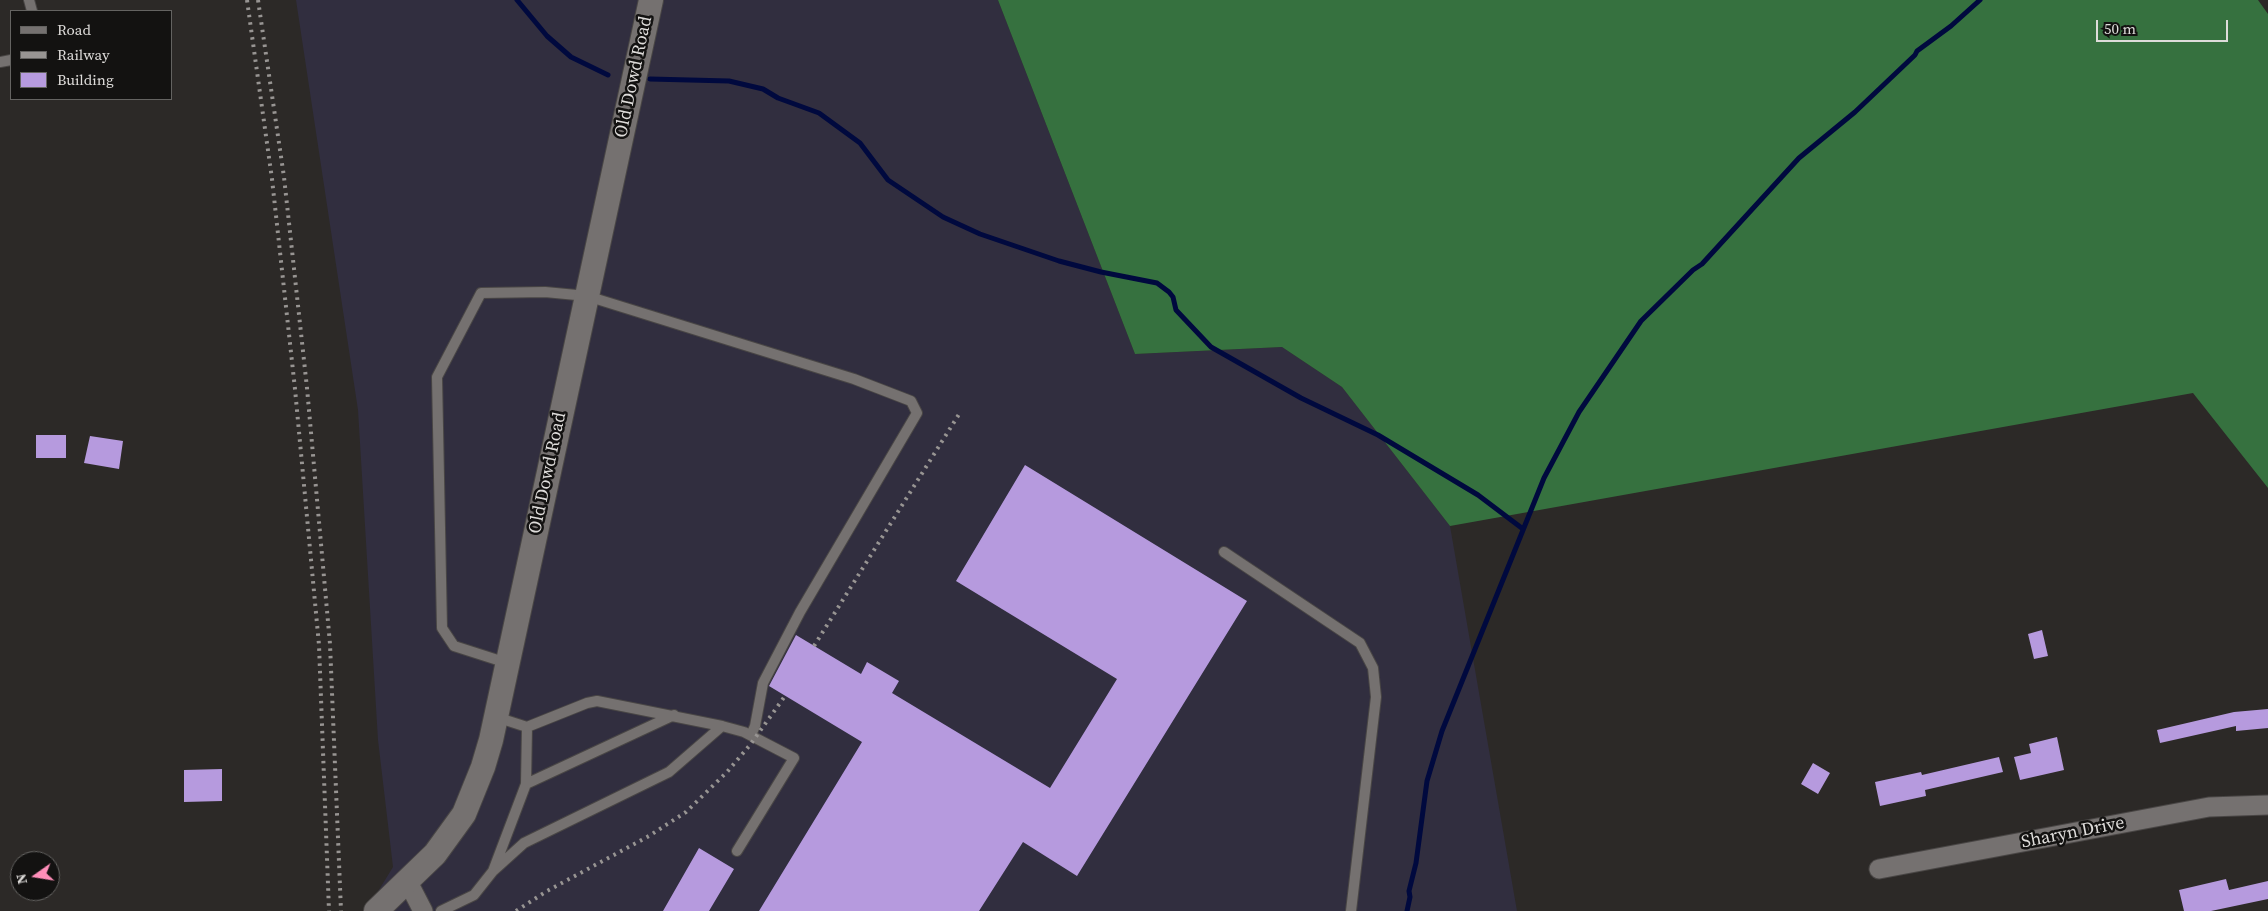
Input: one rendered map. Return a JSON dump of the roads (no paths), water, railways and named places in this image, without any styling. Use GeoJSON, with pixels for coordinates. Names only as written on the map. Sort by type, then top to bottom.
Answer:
{"type":"FeatureCollection","features":[{"type":"Feature","properties":{"kind":"street","name":"Old Dowd Road"},"geometry":{"type":"LineString","coordinates":[[376,911],[436,854],[464,814],[483,767],[496,717],[651,0]]}},
{"type":"Feature","properties":{"kind":"street","name":"Sharyn Drive"},"geometry":{"type":"LineString","coordinates":[[1879,869],[2209,807],[2268,805]]}},
{"type":"Feature","properties":{"kind":"street"},"geometry":{"type":"LineString","coordinates":[[408,882],[423,911]]}},
{"type":"Feature","properties":{"kind":"lane"},"geometry":{"type":"LineString","coordinates":[[507,662],[454,646],[442,628],[437,377],[481,293],[545,292],[587,296],[854,379],[910,401],[917,413],[800,612],[763,683],[755,726],[751,735]]}},
{"type":"Feature","properties":{"kind":"lane"},"geometry":{"type":"LineString","coordinates":[[1224,552],[1360,643],[1373,668],[1376,697],[1351,911]]}},
{"type":"Feature","properties":{"kind":"lane"},"geometry":{"type":"LineString","coordinates":[[496,717],[528,727],[586,703],[597,701],[722,726],[751,735],[794,758],[737,851]]}},
{"type":"Feature","properties":{"kind":"lane"},"geometry":{"type":"LineString","coordinates":[[526,784],[674,716]]}},
{"type":"Feature","properties":{"kind":"lane"},"geometry":{"type":"LineString","coordinates":[[441,911],[474,895],[493,872],[524,843],[668,772],[722,726]]}},
{"type":"Feature","properties":{"kind":"lane"},"geometry":{"type":"LineString","coordinates":[[493,872],[526,784],[528,727]]}},
{"type":"Feature","properties":{"kind":"waterway"},"geometry":{"type":"LineString","coordinates":[[517,0],[547,36],[571,57],[608,75]]}},
{"type":"Feature","properties":{"kind":"waterway"},"geometry":{"type":"LineString","coordinates":[[1407,911],[1410,897],[1409,891],[1416,863],[1427,781],[1442,731],[1544,478],[1579,412],[1641,321],[1693,270],[1702,264],[1799,158],[1855,112],[1917,51],[1951,26],[1980,0]]}},
{"type":"Feature","properties":{"kind":"waterway"},"geometry":{"type":"LineString","coordinates":[[650,79],[729,81],[763,89],[778,98],[819,113],[860,143],[888,180],[943,217],[980,234],[1059,261],[1101,272],[1157,283],[1169,292],[1173,297],[1176,310],[1211,347],[1301,398],[1378,435],[1478,495],[1523,529]]}},
{"type":"Feature","properties":{"kind":"railway"},"geometry":{"type":"LineString","coordinates":[[247,0],[272,179],[295,389],[319,645],[329,911]]}},
{"type":"Feature","properties":{"kind":"railway"},"geometry":{"type":"LineString","coordinates":[[258,0],[284,177],[307,388],[330,644],[341,911]]}},
{"type":"Feature","properties":{"kind":"railway"},"geometry":{"type":"LineString","coordinates":[[814,646],[961,411]]}},
{"type":"Feature","properties":{"kind":"railway"},"geometry":{"type":"LineString","coordinates":[[516,911],[547,891],[649,836],[686,812],[727,772],[750,745],[785,696]]}}]}
